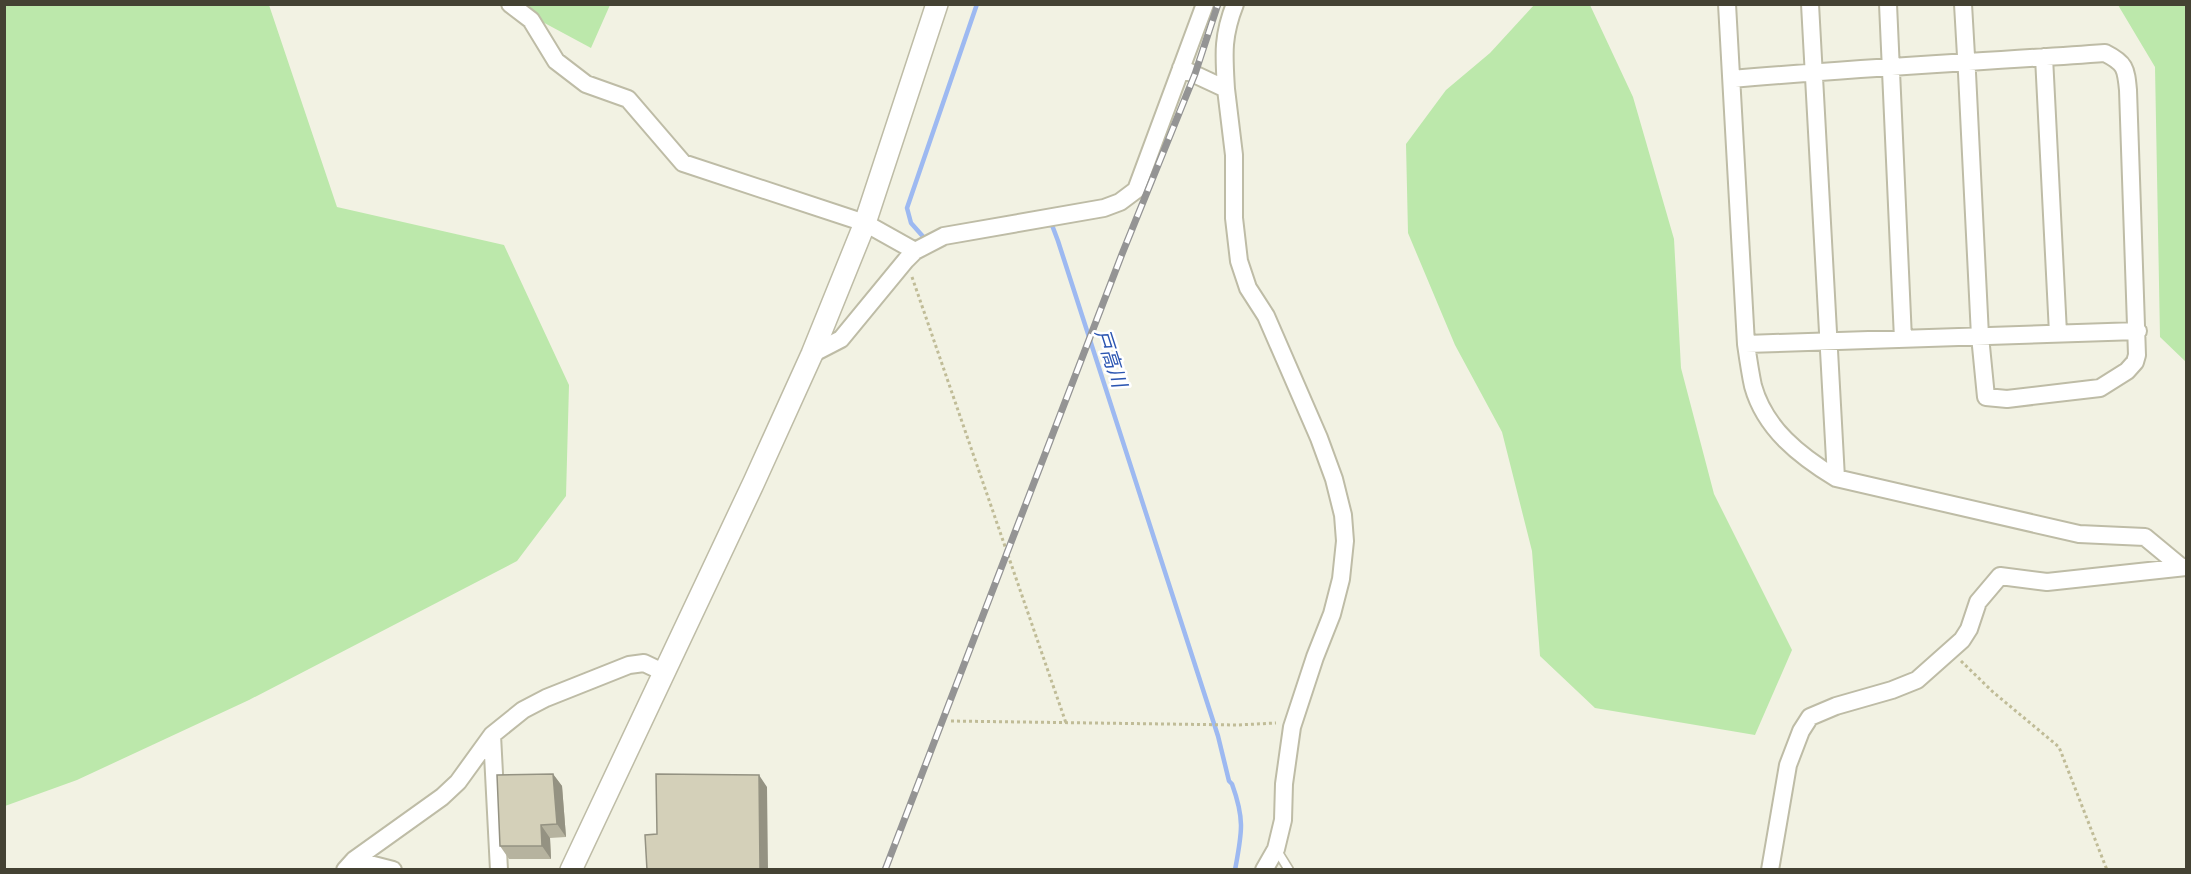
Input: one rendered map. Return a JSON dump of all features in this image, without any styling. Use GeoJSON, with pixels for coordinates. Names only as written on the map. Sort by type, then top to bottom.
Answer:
{"type":"FeatureCollection","features":[{"type":"Feature","properties":{"kind":"street"},"geometry":{"type":"LineString","coordinates":[[510,4],[531,20],[556,61],[586,84],[628,99],[683,163],[866,223],[911,255]]}},
{"type":"Feature","properties":{"kind":"street"},"geometry":{"type":"LineString","coordinates":[[571,870],[812,354],[866,223],[937,4]]}},
{"type":"Feature","properties":{"kind":"street"},"geometry":{"type":"LineString","coordinates":[[812,354],[841,339],[911,255],[944,236],[1104,208],[1120,202],[1136,190],[1205,4]]}},
{"type":"Feature","properties":{"kind":"street"},"geometry":{"type":"LineString","coordinates":[[1235,4],[1227,26],[1224,51],[1234,155],[1234,218],[1239,261],[1248,288],[1266,316],[1319,438],[1334,479],[1343,515],[1345,540],[1341,579],[1332,614],[1292,727],[1284,784],[1283,820],[1276,849],[1264,870]]}},
{"type":"Feature","properties":{"kind":"street"},"geometry":{"type":"LineString","coordinates":[[1727,4],[1746,344],[1753,385],[1762,410],[1788,444],[1809,462],[1836,478],[2079,534],[2145,537],[2183,566]]}},
{"type":"Feature","properties":{"kind":"street"},"geometry":{"type":"LineString","coordinates":[[1810,4],[1836,478]]}},
{"type":"Feature","properties":{"kind":"street"},"geometry":{"type":"LineString","coordinates":[[1888,4],[1903,339]]}},
{"type":"Feature","properties":{"kind":"street"},"geometry":{"type":"LineString","coordinates":[[1732,79],[1814,72],[1891,68],[1965,63],[2044,57],[2105,53],[2119,60],[2123,67],[2128,90],[2138,355],[2127,371],[2100,388],[2007,399],[1986,398],[1980,336],[1965,63],[1963,4]]}},
{"type":"Feature","properties":{"kind":"street"},"geometry":{"type":"LineString","coordinates":[[2044,57],[2058,333]]}},
{"type":"Feature","properties":{"kind":"street"},"geometry":{"type":"LineString","coordinates":[[1180,68],[1226,89]]}},
{"type":"Feature","properties":{"kind":"street"},"geometry":{"type":"LineString","coordinates":[[1746,344],[2138,331]]}},
{"type":"Feature","properties":{"kind":"street"},"geometry":{"type":"LineString","coordinates":[[1770,870],[1788,765],[1800,731],[1810,717],[1836,706],[1892,690],[1917,680],[1962,640],[1969,629],[1978,602],[2000,576],[2047,582],[2183,566]]}},
{"type":"Feature","properties":{"kind":"street"},"geometry":{"type":"LineString","coordinates":[[350,865],[442,797],[458,782],[492,735],[523,710],[546,698],[629,665],[644,663],[663,672]]}},
{"type":"Feature","properties":{"kind":"street"},"geometry":{"type":"LineString","coordinates":[[492,735],[499,870]]}},
{"type":"Feature","properties":{"kind":"street"},"geometry":{"type":"LineString","coordinates":[[350,865],[393,870]]}},
{"type":"Feature","properties":{"kind":"lane"},"geometry":{"type":"LineString","coordinates":[[1276,849],[1289,870]]}},
{"type":"Feature","properties":{"kind":"path"},"geometry":{"type":"LineString","coordinates":[[911,255],[1066,723]]}},
{"type":"Feature","properties":{"kind":"path"},"geometry":{"type":"LineString","coordinates":[[1951,652],[1993,692],[2059,747],[2108,870]]}},
{"type":"Feature","properties":{"kind":"path"},"geometry":{"type":"LineString","coordinates":[[951,721],[1237,724],[1275,722],[1292,727]]}},
{"type":"Feature","properties":{"kind":"green space"},"geometry":{"type":"Polygon","coordinates":[[[5,4],[269,5],[337,207],[504,245],[569,385],[566,496],[517,561],[249,700],[77,780],[5,806],[5,4]]]}},
{"type":"Feature","properties":{"kind":"green space"},"geometry":{"type":"Polygon","coordinates":[[[511,5],[610,5],[591,48],[511,5]]]}},
{"type":"Feature","properties":{"kind":"green space"},"geometry":{"type":"Polygon","coordinates":[[[1534,5],[1590,5],[1633,97],[1674,239],[1681,368],[1714,494],[1792,650],[1755,735],[1595,708],[1540,656],[1532,551],[1502,432],[1455,345],[1408,233],[1406,144],[1446,90],[1490,53],[1534,5]]]}},
{"type":"Feature","properties":{"kind":"green space"},"geometry":{"type":"Polygon","coordinates":[[[2118,5],[2186,5],[2186,362],[2160,337],[2155,67],[2118,5]]]}},
{"type":"Feature","properties":{"kind":"building"},"geometry":{"type":"Polygon","coordinates":[[[553,774],[557,824],[541,825],[542,846],[500,846],[497,775],[553,774]]]}},
{"type":"Feature","properties":{"kind":"building"},"geometry":{"type":"Polygon","coordinates":[[[656,774],[759,775],[760,870],[647,870],[645,835],[657,834],[656,774]]]}},
{"type":"Feature","properties":{"kind":"waterway","name":"戸高川"},"geometry":{"type":"LineString","coordinates":[[927,241],[911,223],[907,208],[977,4]]}},
{"type":"Feature","properties":{"kind":"waterway","name":"戸高川"},"geometry":{"type":"LineString","coordinates":[[1049,225],[1052,225],[1058,241],[1218,736],[1229,781],[1236,796],[1241,826],[1235,870]]}},
{"type":"Feature","properties":{"kind":"railway"},"geometry":{"type":"LineString","coordinates":[[885,870],[1122,254],[1195,74],[1218,4]]}}]}
